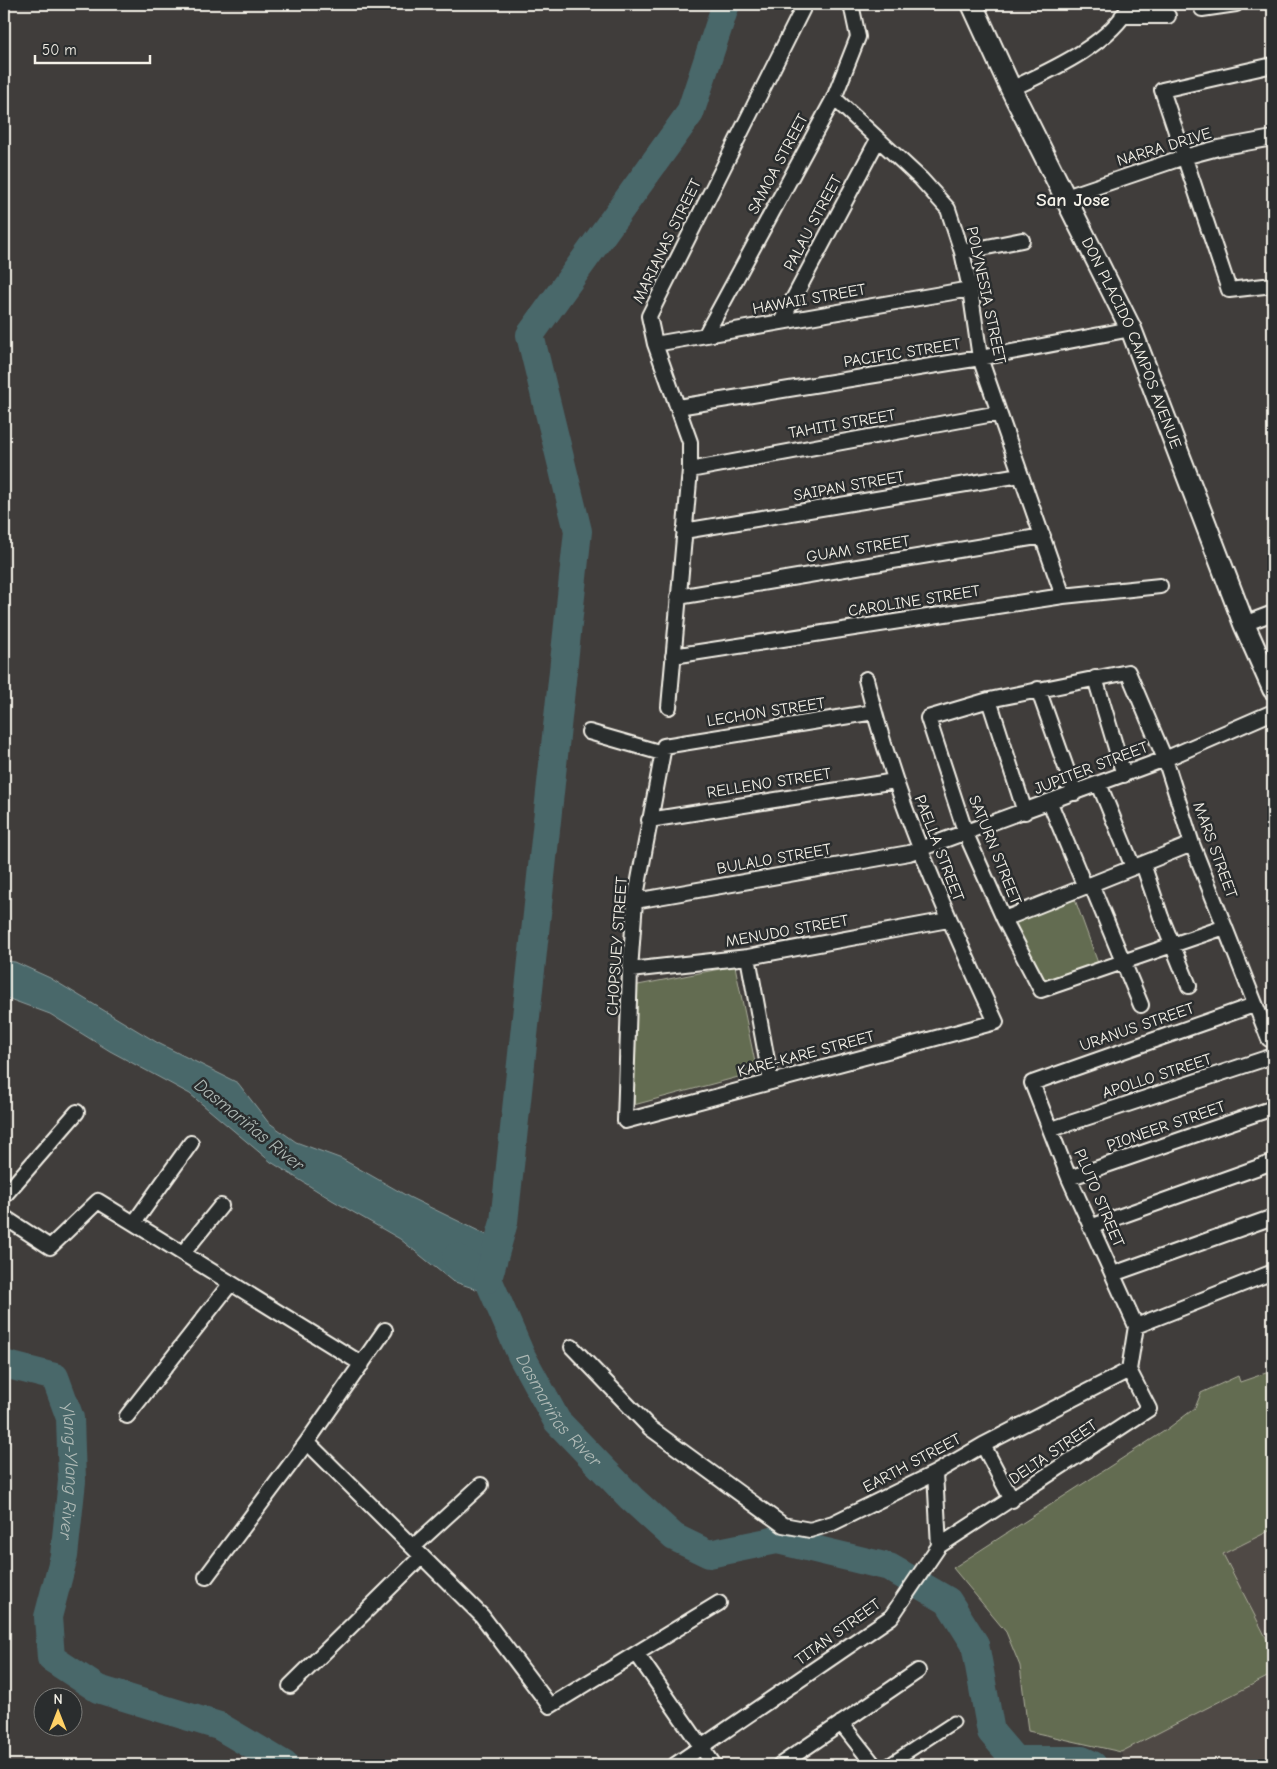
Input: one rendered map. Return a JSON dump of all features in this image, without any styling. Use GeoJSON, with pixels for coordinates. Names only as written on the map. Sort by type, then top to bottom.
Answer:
{"type":"FeatureCollection","features":[{"type":"Feature","properties":{"kind":"main road","name":"DON PLACIDO CAMPOS AVENUE"},"geometry":{"type":"LineString","coordinates":[[972,4],[1011,89],[1132,329],[1244,624],[1273,689]]}},
{"type":"Feature","properties":{"kind":"street","name":"MARIANAS STREET"},"geometry":{"type":"LineString","coordinates":[[669,707],[690,470],[690,442],[655,344],[649,316],[805,4]]}},
{"type":"Feature","properties":{"kind":"street","name":"SAMOA STREET"},"geometry":{"type":"LineString","coordinates":[[706,334],[834,98],[858,36],[851,4]]}},
{"type":"Feature","properties":{"kind":"street"},"geometry":{"type":"LineString","coordinates":[[1011,89],[1070,60],[1102,36],[1131,4]]}},
{"type":"Feature","properties":{"kind":"street"},"geometry":{"type":"LineString","coordinates":[[1202,6],[1236,4]]}},
{"type":"Feature","properties":{"kind":"street"},"geometry":{"type":"LineString","coordinates":[[1122,16],[1168,16]]}},
{"type":"Feature","properties":{"kind":"street"},"geometry":{"type":"LineString","coordinates":[[1273,65],[1162,90],[1228,290],[1273,286]]}},
{"type":"Feature","properties":{"kind":"street","name":"POLYNESIA STREET"},"geometry":{"type":"LineString","coordinates":[[834,98],[877,141],[921,179],[948,209],[962,252],[970,289],[980,358],[1063,596]]}},
{"type":"Feature","properties":{"kind":"street","name":"NARRA DRIVE"},"geometry":{"type":"LineString","coordinates":[[1066,197],[1184,157],[1218,148],[1273,138]]}},
{"type":"Feature","properties":{"kind":"street","name":"PALAU STREET"},"geometry":{"type":"LineString","coordinates":[[780,322],[877,141]]}},
{"type":"Feature","properties":{"kind":"street"},"geometry":{"type":"LineString","coordinates":[[962,252],[1022,240]]}},
{"type":"Feature","properties":{"kind":"street","name":"HAWAII STREET"},"geometry":{"type":"LineString","coordinates":[[655,344],[970,289]]}},
{"type":"Feature","properties":{"kind":"street","name":"PACIFIC STREET"},"geometry":{"type":"LineString","coordinates":[[678,407],[980,358],[1132,329]]}},
{"type":"Feature","properties":{"kind":"street","name":"TAHITI STREET"},"geometry":{"type":"LineString","coordinates":[[690,470],[999,413]]}},
{"type":"Feature","properties":{"kind":"street","name":"SAIPAN STREET"},"geometry":{"type":"LineString","coordinates":[[684,531],[1020,475]]}},
{"type":"Feature","properties":{"kind":"street","name":"GUAM STREET"},"geometry":{"type":"LineString","coordinates":[[678,597],[1043,536]]}},
{"type":"Feature","properties":{"kind":"street","name":"CAROLINE STREET"},"geometry":{"type":"LineString","coordinates":[[673,656],[1063,596],[1160,586]]}},
{"type":"Feature","properties":{"kind":"street"},"geometry":{"type":"LineString","coordinates":[[1244,624],[1273,613]]}},
{"type":"Feature","properties":{"kind":"street","name":"MARS STREET"},"geometry":{"type":"LineString","coordinates":[[1094,678],[1128,672],[1165,759],[1192,844],[1254,1005],[1271,1038]]}},
{"type":"Feature","properties":{"kind":"street"},"geometry":{"type":"LineString","coordinates":[[1025,812],[988,700],[1094,678],[1124,775]]}},
{"type":"Feature","properties":{"kind":"street","name":"PAELLA STREET"},"geometry":{"type":"LineString","coordinates":[[866,679],[895,781],[919,850],[948,920],[996,1022]]}},
{"type":"Feature","properties":{"kind":"street"},"geometry":{"type":"LineString","coordinates":[[1038,689],[1075,793]]}},
{"type":"Feature","properties":{"kind":"street","name":"SATURN STREET"},"geometry":{"type":"LineString","coordinates":[[988,700],[928,718],[966,834],[1004,919],[1041,990],[1123,963]]}},
{"type":"Feature","properties":{"kind":"street","name":"LECHON STREET"},"geometry":{"type":"LineString","coordinates":[[663,750],[874,712]]}},
{"type":"Feature","properties":{"kind":"street","name":"JUPITER STREET"},"geometry":{"type":"LineString","coordinates":[[919,850],[1124,775],[1273,712]]}},
{"type":"Feature","properties":{"kind":"street"},"geometry":{"type":"LineString","coordinates":[[589,732],[663,750]]}},
{"type":"Feature","properties":{"kind":"street","name":"CHOPSUEY STREET"},"geometry":{"type":"LineString","coordinates":[[625,1121],[630,970],[635,901],[663,750]]}},
{"type":"Feature","properties":{"kind":"street","name":"RELLENO STREET"},"geometry":{"type":"LineString","coordinates":[[649,820],[895,781]]}},
{"type":"Feature","properties":{"kind":"street"},"geometry":{"type":"LineString","coordinates":[[1099,784],[1138,866],[1189,986]]}},
{"type":"Feature","properties":{"kind":"street"},"geometry":{"type":"LineString","coordinates":[[1050,803],[1141,1005]]}},
{"type":"Feature","properties":{"kind":"street"},"geometry":{"type":"LineString","coordinates":[[1004,919],[1192,844]]}},
{"type":"Feature","properties":{"kind":"street","name":"BULALO STREET"},"geometry":{"type":"LineString","coordinates":[[635,901],[919,850]]}},
{"type":"Feature","properties":{"kind":"street","name":"MENUDO STREET"},"geometry":{"type":"LineString","coordinates":[[630,970],[748,957],[948,920]]}},
{"type":"Feature","properties":{"kind":"street"},"geometry":{"type":"LineString","coordinates":[[1123,963],[1225,927]]}},
{"type":"Feature","properties":{"kind":"street"},"geometry":{"type":"LineString","coordinates":[[748,957],[771,1082]]}},
{"type":"Feature","properties":{"kind":"street","name":"URANUS STREET"},"geometry":{"type":"LineString","coordinates":[[1032,1083],[1254,1005]]}},
{"type":"Feature","properties":{"kind":"street","name":"KARE-KARE STREET"},"geometry":{"type":"LineString","coordinates":[[625,1121],[996,1022]]}},
{"type":"Feature","properties":{"kind":"street","name":"APOLLO STREET"},"geometry":{"type":"LineString","coordinates":[[1052,1129],[1273,1056]]}},
{"type":"Feature","properties":{"kind":"street","name":"PLUTO STREET"},"geometry":{"type":"LineString","coordinates":[[1032,1083],[1052,1129],[1069,1178],[1136,1326]]}},
{"type":"Feature","properties":{"kind":"street","name":"PIONEER STREET"},"geometry":{"type":"LineString","coordinates":[[1069,1178],[1273,1108]]}},
{"type":"Feature","properties":{"kind":"street"},"geometry":{"type":"LineString","coordinates":[[4,1196],[77,1112]]}},
{"type":"Feature","properties":{"kind":"street"},"geometry":{"type":"LineString","coordinates":[[134,1223],[191,1144]]}},
{"type":"Feature","properties":{"kind":"street"},"geometry":{"type":"LineString","coordinates":[[1090,1227],[1273,1162]]}},
{"type":"Feature","properties":{"kind":"street"},"geometry":{"type":"LineString","coordinates":[[4,1217],[50,1247],[98,1201],[362,1364]]}},
{"type":"Feature","properties":{"kind":"street"},"geometry":{"type":"LineString","coordinates":[[183,1253],[221,1206]]}},
{"type":"Feature","properties":{"kind":"street"},"geometry":{"type":"LineString","coordinates":[[1113,1274],[1273,1217]]}},
{"type":"Feature","properties":{"kind":"street"},"geometry":{"type":"LineString","coordinates":[[1129,1370],[1136,1326],[1273,1272]]}},
{"type":"Feature","properties":{"kind":"street"},"geometry":{"type":"LineString","coordinates":[[127,1416],[231,1283]]}},
{"type":"Feature","properties":{"kind":"street"},"geometry":{"type":"LineString","coordinates":[[206,1577],[307,1442],[385,1330]]}},
{"type":"Feature","properties":{"kind":"street","name":"EARTH STREET"},"geometry":{"type":"LineString","coordinates":[[572,1347],[650,1428],[783,1525],[810,1530],[819,1528],[935,1473],[983,1445],[1129,1370]]}},
{"type":"Feature","properties":{"kind":"street","name":"DELTA STREET"},"geometry":{"type":"LineString","coordinates":[[939,1546],[1149,1410],[1129,1370]]}},
{"type":"Feature","properties":{"kind":"street"},"geometry":{"type":"LineString","coordinates":[[307,1442],[482,1616],[550,1706],[719,1603]]}},
{"type":"Feature","properties":{"kind":"street"},"geometry":{"type":"LineString","coordinates":[[983,1445],[1012,1500]]}},
{"type":"Feature","properties":{"kind":"street"},"geometry":{"type":"LineString","coordinates":[[935,1473],[939,1546]]}},
{"type":"Feature","properties":{"kind":"street"},"geometry":{"type":"LineString","coordinates":[[290,1686],[481,1485]]}},
{"type":"Feature","properties":{"kind":"street","name":"TITAN STREET"},"geometry":{"type":"LineString","coordinates":[[675,1765],[892,1617],[939,1546]]}},
{"type":"Feature","properties":{"kind":"street"},"geometry":{"type":"LineString","coordinates":[[637,1654],[714,1765]]}},
{"type":"Feature","properties":{"kind":"street"},"geometry":{"type":"LineString","coordinates":[[780,1765],[918,1671]]}},
{"type":"Feature","properties":{"kind":"street"},"geometry":{"type":"LineString","coordinates":[[888,1765],[954,1722]]}},
{"type":"Feature","properties":{"kind":"street"},"geometry":{"type":"LineString","coordinates":[[841,1723],[874,1765]]}},
{"type":"Feature","properties":{"kind":"shaded area"},"geometry":{"type":"Polygon","coordinates":[[[1273,1529],[1273,1651],[1223,1554],[1273,1529]]]}},
{"type":"Feature","properties":{"kind":"shaded area"},"geometry":{"type":"Polygon","coordinates":[[[1273,1674],[1273,1765],[1127,1765],[1121,1752],[1273,1674]]]}},
{"type":"Feature","properties":{"kind":"green space"},"geometry":{"type":"Polygon","coordinates":[[[1073,894],[1098,963],[1045,983],[1010,919],[1073,894]]]}},
{"type":"Feature","properties":{"kind":"green space"},"geometry":{"type":"Polygon","coordinates":[[[735,966],[757,1072],[630,1106],[633,986],[735,966]]]}},
{"type":"Feature","properties":{"kind":"green space"},"geometry":{"type":"Polygon","coordinates":[[[1269,1372],[1273,1386],[1273,1529],[1223,1554],[1273,1651],[1273,1674],[1121,1752],[1028,1731],[1020,1666],[1006,1632],[953,1568],[1166,1430],[1195,1408],[1201,1393],[1238,1376],[1240,1382],[1269,1372]]]}},
{"type":"Feature","properties":{"kind":"water"},"geometry":{"type":"Polygon","coordinates":[[[4,961],[15,962],[50,978],[158,1043],[238,1083],[268,1122],[296,1142],[342,1159],[409,1197],[491,1237],[485,1292],[452,1281],[400,1239],[271,1162],[190,1094],[110,1051],[50,1014],[4,997],[4,961]]]}},
{"type":"Feature","properties":{"kind":"waterway"},"geometry":{"type":"LineString","coordinates":[[488,1279],[504,1222],[578,531],[530,335],[690,113],[726,4]]}},
{"type":"Feature","properties":{"kind":"waterway","name":"Dasmariñas River"},"geometry":{"type":"LineString","coordinates":[[456,1257],[488,1279],[521,1355],[557,1421],[631,1498],[674,1537],[709,1554],[777,1540],[889,1567],[948,1601],[975,1644],[991,1732],[1015,1760],[1082,1760],[1093,1765]]}},
{"type":"Feature","properties":{"kind":"waterway","name":"Ylang-Ylang River"},"geometry":{"type":"LineString","coordinates":[[4,1364],[55,1377],[70,1418],[72,1481],[64,1556],[48,1617],[51,1658],[98,1689],[219,1726],[285,1765]]}},
{"type":"Feature","properties":{"kind":"district","name":"San Jose"},"geometry":{"type":"Point","coordinates":[1073,200]}}]}
